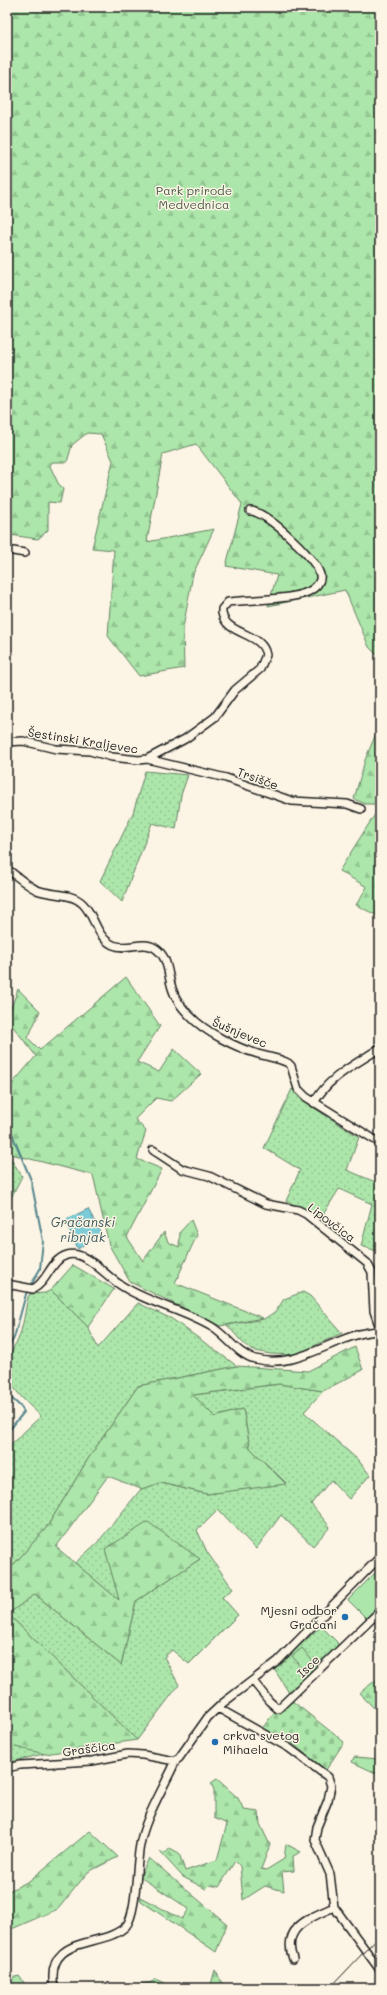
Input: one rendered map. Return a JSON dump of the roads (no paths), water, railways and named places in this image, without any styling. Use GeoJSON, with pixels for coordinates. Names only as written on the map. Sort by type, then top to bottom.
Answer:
{"type":"FeatureCollection","features":[{"type":"Feature","properties":{"kind":"street","name":"Šestinski Kraljevec"},"geometry":{"type":"LineString","coordinates":[[7,742],[23,740],[56,749],[90,752],[112,757],[139,760],[148,759],[188,736],[215,717],[235,690],[260,669],[266,655],[262,645],[254,638],[239,631],[225,621],[222,614],[225,605],[234,602],[297,596],[314,589],[320,582],[320,574],[318,569],[300,549],[273,523],[257,512],[250,511]]}},
{"type":"Feature","properties":{"kind":"street"},"geometry":{"type":"LineString","coordinates":[[7,550],[25,553]]}},
{"type":"Feature","properties":{"kind":"street","name":"Trsišče"},"geometry":{"type":"LineString","coordinates":[[148,759],[226,778],[292,801],[347,804],[361,809]]}},
{"type":"Feature","properties":{"kind":"street","name":"Šušnjevec"},"geometry":{"type":"LineString","coordinates":[[7,869],[37,890],[68,896],[78,900],[87,908],[101,934],[111,944],[125,948],[142,944],[154,948],[165,959],[173,993],[179,1004],[201,1027],[214,1035],[257,1054],[288,1063],[291,1066],[298,1089],[306,1097],[380,1142]]}},
{"type":"Feature","properties":{"kind":"street"},"geometry":{"type":"LineString","coordinates":[[314,1103],[321,1091],[334,1078],[380,1048]]}},
{"type":"Feature","properties":{"kind":"street","name":"Lipovčica"},"geometry":{"type":"LineString","coordinates":[[153,1150],[182,1169],[209,1176],[266,1204],[298,1210],[315,1221],[367,1262],[372,1272],[374,1311],[380,1328]]}},
{"type":"Feature","properties":{"kind":"street"},"geometry":{"type":"LineString","coordinates":[[7,1284],[33,1289],[40,1285],[58,1261],[66,1256],[73,1255],[87,1260],[117,1283],[145,1299],[210,1326],[247,1357],[272,1362],[290,1360],[364,1333],[380,1331]]}},
{"type":"Feature","properties":{"kind":"street","name":"Isce"},"geometry":{"type":"LineString","coordinates":[[54,1988],[53,1976],[55,1966],[65,1952],[80,1944],[116,1932],[128,1923],[132,1913],[138,1854],[144,1829],[175,1761],[218,1708],[253,1681],[298,1642],[380,1557]]}},
{"type":"Feature","properties":{"kind":"street","name":"Isce"},"geometry":{"type":"LineString","coordinates":[[253,1681],[269,1701],[278,1709],[380,1611]]}},
{"type":"Feature","properties":{"kind":"street"},"geometry":{"type":"LineString","coordinates":[[218,1708],[289,1748],[328,1777],[331,1786],[328,1800],[315,1836],[318,1850],[330,1874],[334,1907],[380,1970]]}},
{"type":"Feature","properties":{"kind":"street","name":"Graščica"},"geometry":{"type":"LineString","coordinates":[[7,1768],[20,1765],[92,1761],[128,1754],[143,1755],[175,1761]]}},
{"type":"Feature","properties":{"kind":"street"},"geometry":{"type":"LineString","coordinates":[[293,1959],[288,1946],[293,1932],[306,1921],[334,1907]]}},
{"type":"Feature","properties":{"kind":"water","name":"Gračanski ribnjak"},"geometry":{"type":"Polygon","coordinates":[[[88,1209],[101,1233],[78,1249],[65,1220],[88,1209]]]}},
{"type":"Feature","properties":{"kind":"waterway"},"geometry":{"type":"LineString","coordinates":[[7,1122],[31,1180],[43,1241],[40,1269],[26,1294],[14,1338],[7,1349]]}},
{"type":"Feature","properties":{"kind":"waterway"},"geometry":{"type":"LineString","coordinates":[[7,1394],[21,1407],[24,1412],[7,1433]]}},
{"type":"Feature","properties":{"kind":"tram line"},"geometry":{"type":"LineString","coordinates":[[330,1988],[380,1935]]}},
{"type":"Feature","properties":{"kind":"place","name":"Mjesni odbor Gračani"},"geometry":{"type":"Point","coordinates":[345,1617]}},
{"type":"Feature","properties":{"kind":"place","name":"crkva svetog Mihaela"},"geometry":{"type":"Point","coordinates":[215,1742]}},
{"type":"Feature","properties":{"kind":"park label","name":"Park prirode Medvednica"},"geometry":{"type":"Point","coordinates":[194,197]}}]}
